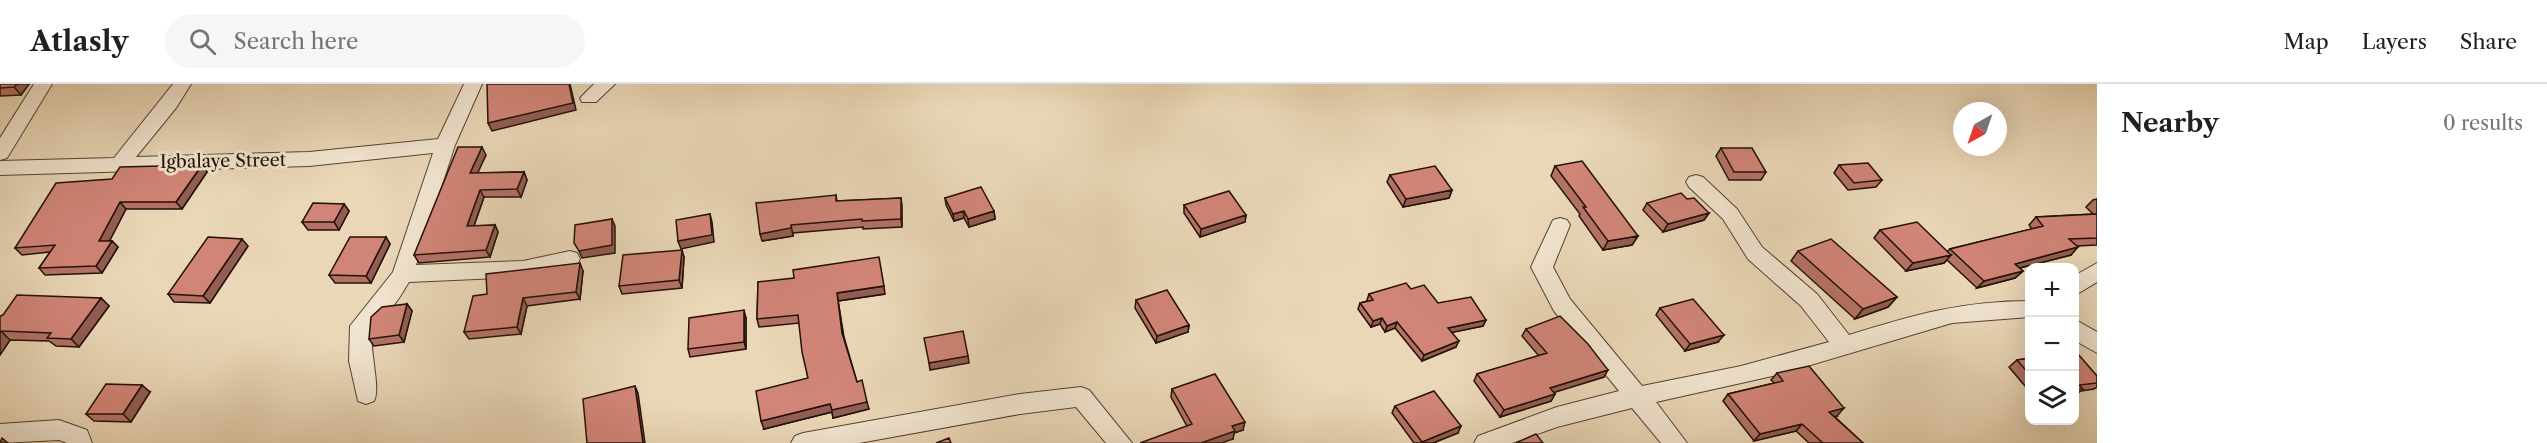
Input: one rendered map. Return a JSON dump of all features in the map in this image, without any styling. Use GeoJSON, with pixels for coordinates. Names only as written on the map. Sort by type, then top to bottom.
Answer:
{"type":"FeatureCollection","features":[{"type":"Feature","properties":{"kind":"street"},"geometry":{"type":"LineString","coordinates":[[0,153],[43,84]]}},
{"type":"Feature","properties":{"kind":"street"},"geometry":{"type":"LineString","coordinates":[[121,164],[182,84]]}},
{"type":"Feature","properties":{"kind":"street"},"geometry":{"type":"LineString","coordinates":[[366,394],[360,361],[361,326],[383,303],[403,274],[445,145],[473,84]]}},
{"type":"Feature","properties":{"kind":"street"},"geometry":{"type":"LineString","coordinates":[[589,98],[606,84]]}},
{"type":"Feature","properties":{"kind":"street","name":"Igbalaye Street"},"geometry":{"type":"LineString","coordinates":[[0,168],[309,159],[445,145]]}},
{"type":"Feature","properties":{"kind":"street"},"geometry":{"type":"LineString","coordinates":[[1696,182],[1730,214],[1755,253],[1809,300],[1845,347]]}},
{"type":"Feature","properties":{"kind":"street"},"geometry":{"type":"LineString","coordinates":[[1560,225],[1542,267],[1562,304],[1675,443]]}},
{"type":"Feature","properties":{"kind":"street"},"geometry":{"type":"LineString","coordinates":[[403,274],[523,269],[570,259]]}},
{"type":"Feature","properties":{"kind":"street"},"geometry":{"type":"LineString","coordinates":[[2079,284],[2097,271]]}},
{"type":"Feature","properties":{"kind":"street"},"geometry":{"type":"LineString","coordinates":[[1486,443],[1518,429],[1638,398],[1775,367],[1953,314],[1995,309],[2025,309]]}},
{"type":"Feature","properties":{"kind":"street"},"geometry":{"type":"LineString","coordinates":[[2079,331],[2097,344]]}},
{"type":"Feature","properties":{"kind":"street"},"geometry":{"type":"LineString","coordinates":[[802,443],[966,413],[1081,397],[1120,443]]}},
{"type":"Feature","properties":{"kind":"street"},"geometry":{"type":"LineString","coordinates":[[0,434],[59,430],[79,437],[80,443]]}},
{"type":"Feature","properties":{"kind":"building"},"geometry":{"type":"Polygon","coordinates":[[[0,84],[17,84],[14,87],[0,88],[0,84]]]}},
{"type":"Feature","properties":{"kind":"building"},"geometry":{"type":"Polygon","coordinates":[[[487,84],[569,84],[573,103],[488,123],[487,84]]]}},
{"type":"Feature","properties":{"kind":"building"},"geometry":{"type":"Polygon","coordinates":[[[458,147],[482,147],[470,173],[524,172],[517,189],[480,190],[467,226],[495,225],[486,250],[414,255],[458,147]]]}},
{"type":"Feature","properties":{"kind":"building"},"geometry":{"type":"Polygon","coordinates":[[[1721,148],[1752,148],[1766,172],[1734,172],[1721,148]]]}},
{"type":"Feature","properties":{"kind":"building"},"geometry":{"type":"Polygon","coordinates":[[[1582,161],[1638,236],[1608,241],[1555,166],[1582,161]]]}},
{"type":"Feature","properties":{"kind":"building"},"geometry":{"type":"Polygon","coordinates":[[[1868,163],[1882,180],[1854,183],[1839,165],[1868,163]]]}},
{"type":"Feature","properties":{"kind":"building"},"geometry":{"type":"Polygon","coordinates":[[[202,165],[176,202],[120,202],[99,241],[112,241],[96,266],[39,268],[55,245],[15,248],[56,183],[112,179],[120,167],[202,165]]]}},
{"type":"Feature","properties":{"kind":"building"},"geometry":{"type":"Polygon","coordinates":[[[1435,166],[1452,190],[1406,199],[1390,175],[1435,166]]]}},
{"type":"Feature","properties":{"kind":"building"},"geometry":{"type":"Polygon","coordinates":[[[981,187],[994,211],[968,219],[964,211],[953,214],[945,198],[981,187]]]}},
{"type":"Feature","properties":{"kind":"building"},"geometry":{"type":"Polygon","coordinates":[[[1229,191],[1246,215],[1201,229],[1184,205],[1229,191]]]}},
{"type":"Feature","properties":{"kind":"building"},"geometry":{"type":"Polygon","coordinates":[[[1681,193],[1687,199],[1694,198],[1709,213],[1668,224],[1647,203],[1681,193]]]}},
{"type":"Feature","properties":{"kind":"building"},"geometry":{"type":"Polygon","coordinates":[[[836,195],[836,201],[901,198],[901,219],[862,221],[862,219],[791,225],[791,228],[760,234],[756,203],[836,195]]]}},
{"type":"Feature","properties":{"kind":"building"},"geometry":{"type":"Polygon","coordinates":[[[313,203],[344,204],[334,222],[302,222],[313,203]]]}},
{"type":"Feature","properties":{"kind":"building"},"geometry":{"type":"Polygon","coordinates":[[[710,214],[712,235],[678,241],[676,220],[710,214]]]}},
{"type":"Feature","properties":{"kind":"building"},"geometry":{"type":"Polygon","coordinates":[[[2097,214],[2097,238],[2069,239],[2078,247],[2015,264],[2023,271],[1984,281],[1950,249],[2043,226],[2036,217],[2097,214]]]}},
{"type":"Feature","properties":{"kind":"building"},"geometry":{"type":"Polygon","coordinates":[[[612,219],[612,245],[579,251],[574,243],[575,225],[612,219]]]}},
{"type":"Feature","properties":{"kind":"building"},"geometry":{"type":"Polygon","coordinates":[[[1917,222],[1951,255],[1913,263],[1880,230],[1917,222]]]}},
{"type":"Feature","properties":{"kind":"building"},"geometry":{"type":"Polygon","coordinates":[[[208,237],[242,239],[203,296],[168,294],[208,237]]]}},
{"type":"Feature","properties":{"kind":"building"},"geometry":{"type":"Polygon","coordinates":[[[350,237],[386,237],[366,276],[329,275],[350,237]]]}},
{"type":"Feature","properties":{"kind":"building"},"geometry":{"type":"Polygon","coordinates":[[[1831,239],[1897,297],[1863,309],[1798,251],[1831,239]]]}},
{"type":"Feature","properties":{"kind":"building"},"geometry":{"type":"Polygon","coordinates":[[[682,250],[679,280],[619,286],[623,255],[682,250]]]}},
{"type":"Feature","properties":{"kind":"building"},"geometry":{"type":"Polygon","coordinates":[[[879,257],[884,286],[837,293],[842,333],[857,382],[862,380],[867,402],[832,410],[830,404],[761,421],[756,391],[808,378],[802,352],[798,315],[757,319],[758,282],[794,278],[793,270],[879,257]]]}},
{"type":"Feature","properties":{"kind":"building"},"geometry":{"type":"Polygon","coordinates":[[[580,263],[576,292],[523,298],[517,327],[464,332],[473,296],[487,294],[486,274],[580,263]]]}},
{"type":"Feature","properties":{"kind":"building"},"geometry":{"type":"Polygon","coordinates":[[[1406,283],[1411,289],[1424,285],[1438,303],[1471,297],[1486,320],[1448,328],[1459,341],[1424,355],[1397,322],[1387,326],[1382,318],[1373,321],[1360,303],[1373,300],[1369,294],[1406,283]]]}},
{"type":"Feature","properties":{"kind":"building"},"geometry":{"type":"Polygon","coordinates":[[[1167,290],[1189,325],[1157,336],[1136,300],[1167,290]]]}},
{"type":"Feature","properties":{"kind":"building"},"geometry":{"type":"Polygon","coordinates":[[[17,295],[101,298],[71,339],[47,338],[51,333],[0,332],[0,316],[17,295]]]}},
{"type":"Feature","properties":{"kind":"building"},"geometry":{"type":"Polygon","coordinates":[[[1693,299],[1724,335],[1690,344],[1660,308],[1693,299]]]}},
{"type":"Feature","properties":{"kind":"building"},"geometry":{"type":"Polygon","coordinates":[[[407,304],[399,335],[369,339],[371,317],[382,307],[407,304]]]}},
{"type":"Feature","properties":{"kind":"building"},"geometry":{"type":"Polygon","coordinates":[[[744,310],[744,342],[688,349],[689,318],[744,310]]]}},
{"type":"Feature","properties":{"kind":"building"},"geometry":{"type":"Polygon","coordinates":[[[1560,316],[1588,344],[1608,370],[1550,388],[1555,394],[1504,410],[1477,374],[1547,353],[1526,329],[1560,316]]]}},
{"type":"Feature","properties":{"kind":"building"},"geometry":{"type":"Polygon","coordinates":[[[963,331],[968,356],[929,363],[924,338],[963,331]]]}},
{"type":"Feature","properties":{"kind":"building"},"geometry":{"type":"Polygon","coordinates":[[[2079,355],[2097,376],[2097,383],[2079,385],[2079,355]]]}},
{"type":"Feature","properties":{"kind":"building"},"geometry":{"type":"Polygon","coordinates":[[[2025,359],[2025,369],[2017,360],[2025,359]]]}},
{"type":"Feature","properties":{"kind":"building"},"geometry":{"type":"Polygon","coordinates":[[[1809,366],[1844,408],[1829,412],[1863,443],[1823,443],[1802,424],[1760,434],[1728,394],[1783,381],[1777,373],[1809,366]]]}},
{"type":"Feature","properties":{"kind":"building"},"geometry":{"type":"Polygon","coordinates":[[[1215,374],[1245,422],[1232,426],[1235,431],[1201,443],[1140,443],[1192,424],[1172,389],[1215,374]]]}},
{"type":"Feature","properties":{"kind":"building"},"geometry":{"type":"Polygon","coordinates":[[[106,384],[142,385],[123,414],[86,414],[106,384]]]}},
{"type":"Feature","properties":{"kind":"building"},"geometry":{"type":"Polygon","coordinates":[[[635,386],[643,443],[587,443],[583,399],[635,386]]]}},
{"type":"Feature","properties":{"kind":"building"},"geometry":{"type":"Polygon","coordinates":[[[1434,391],[1461,426],[1422,442],[1395,406],[1434,391]]]}},
{"type":"Feature","properties":{"kind":"building"},"geometry":{"type":"Polygon","coordinates":[[[1536,434],[1543,443],[1516,443],[1536,434]]]}},
{"type":"Feature","properties":{"kind":"building"},"geometry":{"type":"Polygon","coordinates":[[[949,438],[951,443],[936,443],[949,438]]]}}]}
